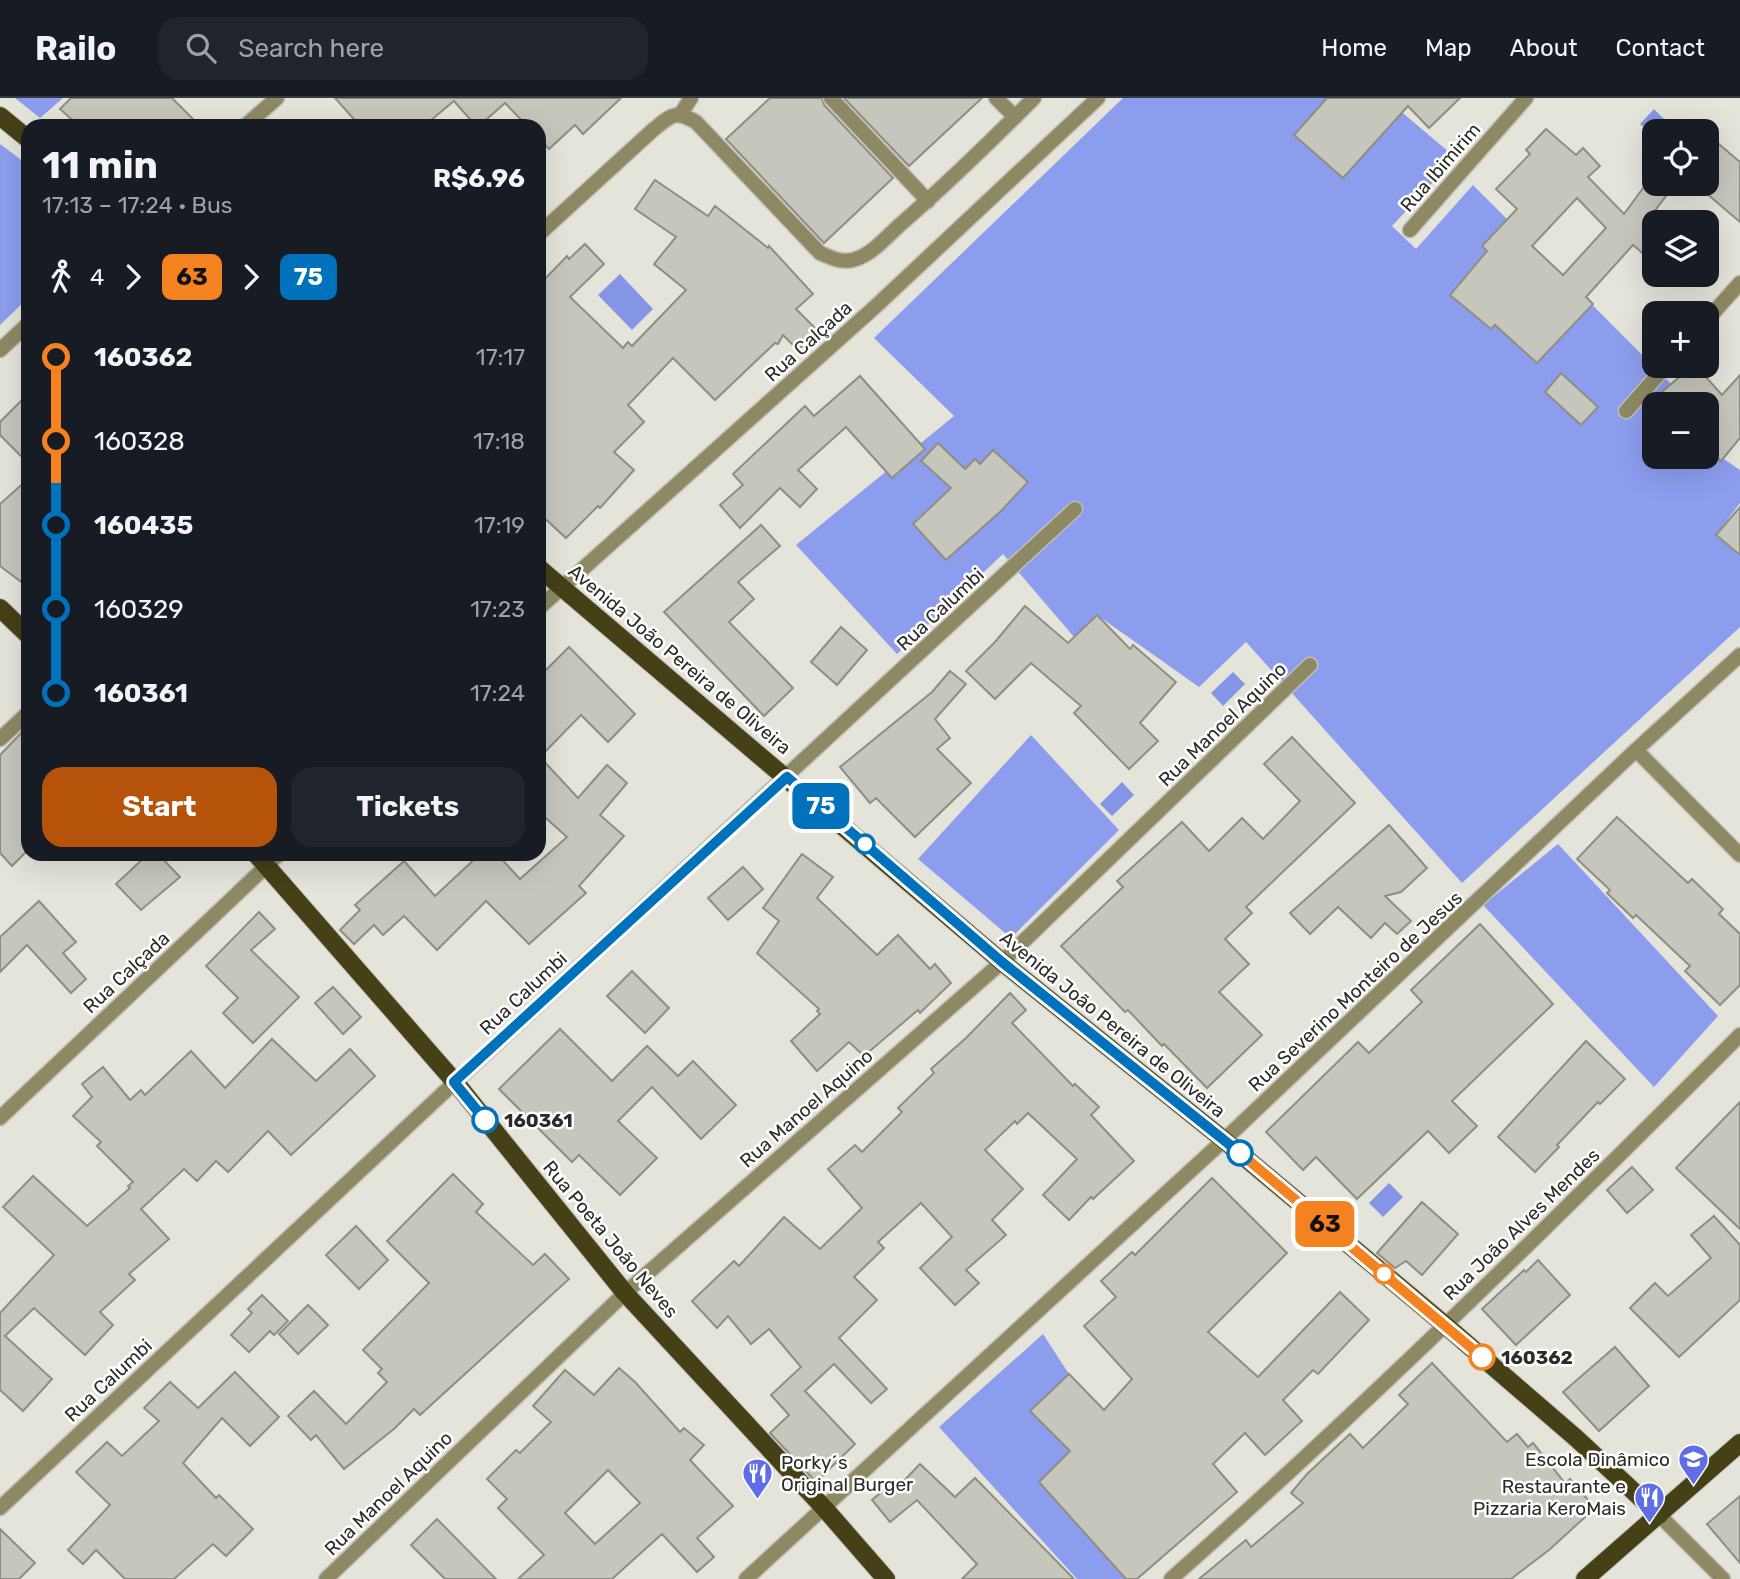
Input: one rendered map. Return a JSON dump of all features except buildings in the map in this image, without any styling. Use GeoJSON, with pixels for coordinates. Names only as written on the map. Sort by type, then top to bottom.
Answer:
{"type":"FeatureCollection","features":[{"type":"Feature","properties":{"kind":"main road"},"geometry":{"type":"LineString","coordinates":[[0,116],[21,133]]}},
{"type":"Feature","properties":{"kind":"main road","name":"Avenida João Pereira de Oliveira"},"geometry":{"type":"LineString","coordinates":[[546,574],[1002,962],[1224,1140],[1445,1325],[1576,1438],[1659,1515]]}},
{"type":"Feature","properties":{"kind":"main road"},"geometry":{"type":"LineString","coordinates":[[0,608],[21,628]]}},
{"type":"Feature","properties":{"kind":"main road","name":"Rua Poeta João Neves"},"geometry":{"type":"LineString","coordinates":[[270,861],[625,1293],[825,1509],[886,1579]]}},
{"type":"Feature","properties":{"kind":"main road"},"geometry":{"type":"LineString","coordinates":[[1586,1579],[1740,1443]]}},
{"type":"Feature","properties":{"kind":"street"},"geometry":{"type":"LineString","coordinates":[[253,119],[277,98]]}},
{"type":"Feature","properties":{"kind":"street"},"geometry":{"type":"LineString","coordinates":[[680,115],[691,98]]}},
{"type":"Feature","properties":{"kind":"street"},"geometry":{"type":"LineString","coordinates":[[831,98],[928,201]]}},
{"type":"Feature","properties":{"kind":"street"},"geometry":{"type":"LineString","coordinates":[[996,98],[1015,117]]}},
{"type":"Feature","properties":{"kind":"street"},"geometry":{"type":"LineString","coordinates":[[546,228],[654,129],[673,115],[680,115],[696,122],[820,253],[837,261],[855,260],[869,253],[928,201],[985,149],[1034,98]]}},
{"type":"Feature","properties":{"kind":"street","name":"Rua Calçada"},"geometry":{"type":"LineString","coordinates":[[546,602],[876,306],[1098,98]]}},
{"type":"Feature","properties":{"kind":"street","name":"Rua Ibimirim"},"geometry":{"type":"LineString","coordinates":[[1410,230],[1526,98]]}},
{"type":"Feature","properties":{"kind":"street"},"geometry":{"type":"LineString","coordinates":[[1719,306],[1740,283]]}},
{"type":"Feature","properties":{"kind":"street"},"geometry":{"type":"LineString","coordinates":[[0,351],[21,331]]}},
{"type":"Feature","properties":{"kind":"street"},"geometry":{"type":"LineString","coordinates":[[1626,411],[1655,378]]}},
{"type":"Feature","properties":{"kind":"street","name":"Rua Calumbi"},"geometry":{"type":"LineString","coordinates":[[0,1508],[454,1082],[1075,509]]}},
{"type":"Feature","properties":{"kind":"street","name":"Rua Severino Monteiro de Jesus"},"geometry":{"type":"LineString","coordinates":[[747,1579],[1224,1140],[1740,655]]}},
{"type":"Feature","properties":{"kind":"street","name":"Rua Manoel Aquino"},"geometry":{"type":"LineString","coordinates":[[326,1579],[625,1293],[1002,962],[1310,665]]}},
{"type":"Feature","properties":{"kind":"street"},"geometry":{"type":"LineString","coordinates":[[0,740],[21,720]]}},
{"type":"Feature","properties":{"kind":"street"},"geometry":{"type":"LineString","coordinates":[[1636,750],[1740,856]]}},
{"type":"Feature","properties":{"kind":"street","name":"Rua Calçada"},"geometry":{"type":"LineString","coordinates":[[0,1118],[265,861]]}},
{"type":"Feature","properties":{"kind":"street","name":"Rua João Alves Mendes"},"geometry":{"type":"LineString","coordinates":[[1171,1579],[1445,1325],[1740,1035]]}},
{"type":"Feature","properties":{"kind":"street"},"geometry":{"type":"LineString","coordinates":[[1659,1515],[1723,1579]]}},
{"type":"Feature","properties":{"kind":"shaded area"},"geometry":{"type":"Polygon","coordinates":[[[15,98],[63,98],[40,118],[15,98]]]}},
{"type":"Feature","properties":{"kind":"shaded area"},"geometry":{"type":"Polygon","coordinates":[[[1123,98],[1385,98],[1456,158],[1392,226],[1416,249],[1473,185],[1642,355],[1642,378],[1665,378],[1671,384],[1662,392],[1642,392],[1642,469],[1719,469],[1719,456],[1740,470],[1740,503],[1716,535],[1740,556],[1740,627],[1462,883],[1246,642],[1199,687],[1097,615],[1074,637],[1003,554],[897,654],[796,545],[954,416],[874,338],[1123,98]]]}},
{"type":"Feature","properties":{"kind":"shaded area"},"geometry":{"type":"Polygon","coordinates":[[[1654,109],[1664,119],[1645,119],[1654,109]]]}},
{"type":"Feature","properties":{"kind":"shaded area"},"geometry":{"type":"Polygon","coordinates":[[[0,144],[21,160],[21,305],[0,325],[0,144]]]}},
{"type":"Feature","properties":{"kind":"shaded area"},"geometry":{"type":"Polygon","coordinates":[[[620,274],[653,309],[632,330],[598,295],[620,274]]]}},
{"type":"Feature","properties":{"kind":"shaded area"},"geometry":{"type":"Polygon","coordinates":[[[1233,672],[1245,684],[1223,706],[1211,693],[1233,672]]]}},
{"type":"Feature","properties":{"kind":"shaded area"},"geometry":{"type":"Polygon","coordinates":[[[1031,735],[1119,830],[1011,938],[918,859],[1031,735]]]}},
{"type":"Feature","properties":{"kind":"shaded area"},"geometry":{"type":"Polygon","coordinates":[[[1122,782],[1134,795],[1112,816],[1100,804],[1122,782]]]}},
{"type":"Feature","properties":{"kind":"shaded area"},"geometry":{"type":"Polygon","coordinates":[[[1558,844],[1718,1016],[1654,1087],[1483,905],[1558,844]]]}},
{"type":"Feature","properties":{"kind":"shaded area"},"geometry":{"type":"Polygon","coordinates":[[[1389,1183],[1403,1197],[1383,1217],[1369,1203],[1389,1183]]]}},
{"type":"Feature","properties":{"kind":"shaded area"},"geometry":{"type":"Polygon","coordinates":[[[1043,1334],[1069,1374],[1031,1411],[1070,1451],[1039,1482],[1126,1579],[1077,1579],[939,1427],[1043,1334]]]}},
{"type":"Feature","properties":{"kind":"bus line","name":"75"},"geometry":{"type":"LineString","coordinates":[[485,1120],[454,1082],[787,777],[1002,962],[1240,1153]]}},
{"type":"Feature","properties":{"kind":"bus line","name":"63"},"geometry":{"type":"LineString","coordinates":[[1240,1153],[1482,1357]]}},
{"type":"Feature","properties":{"kind":"place","name":"160361"},"geometry":{"type":"Point","coordinates":[485,1120]}},
{"type":"Feature","properties":{"kind":"place","name":"160362"},"geometry":{"type":"Point","coordinates":[1482,1357]}},
{"type":"Feature","properties":{"kind":"place","name":"Escola Dinâmico"},"geometry":{"type":"Point","coordinates":[1693,1486]}},
{"type":"Feature","properties":{"kind":"place","name":"Porky´s Original Burger"},"geometry":{"type":"Point","coordinates":[758,1500]}},
{"type":"Feature","properties":{"kind":"place","name":"Restaurante e Pizzaria KeroMais"},"geometry":{"type":"Point","coordinates":[1649,1524]}}]}
